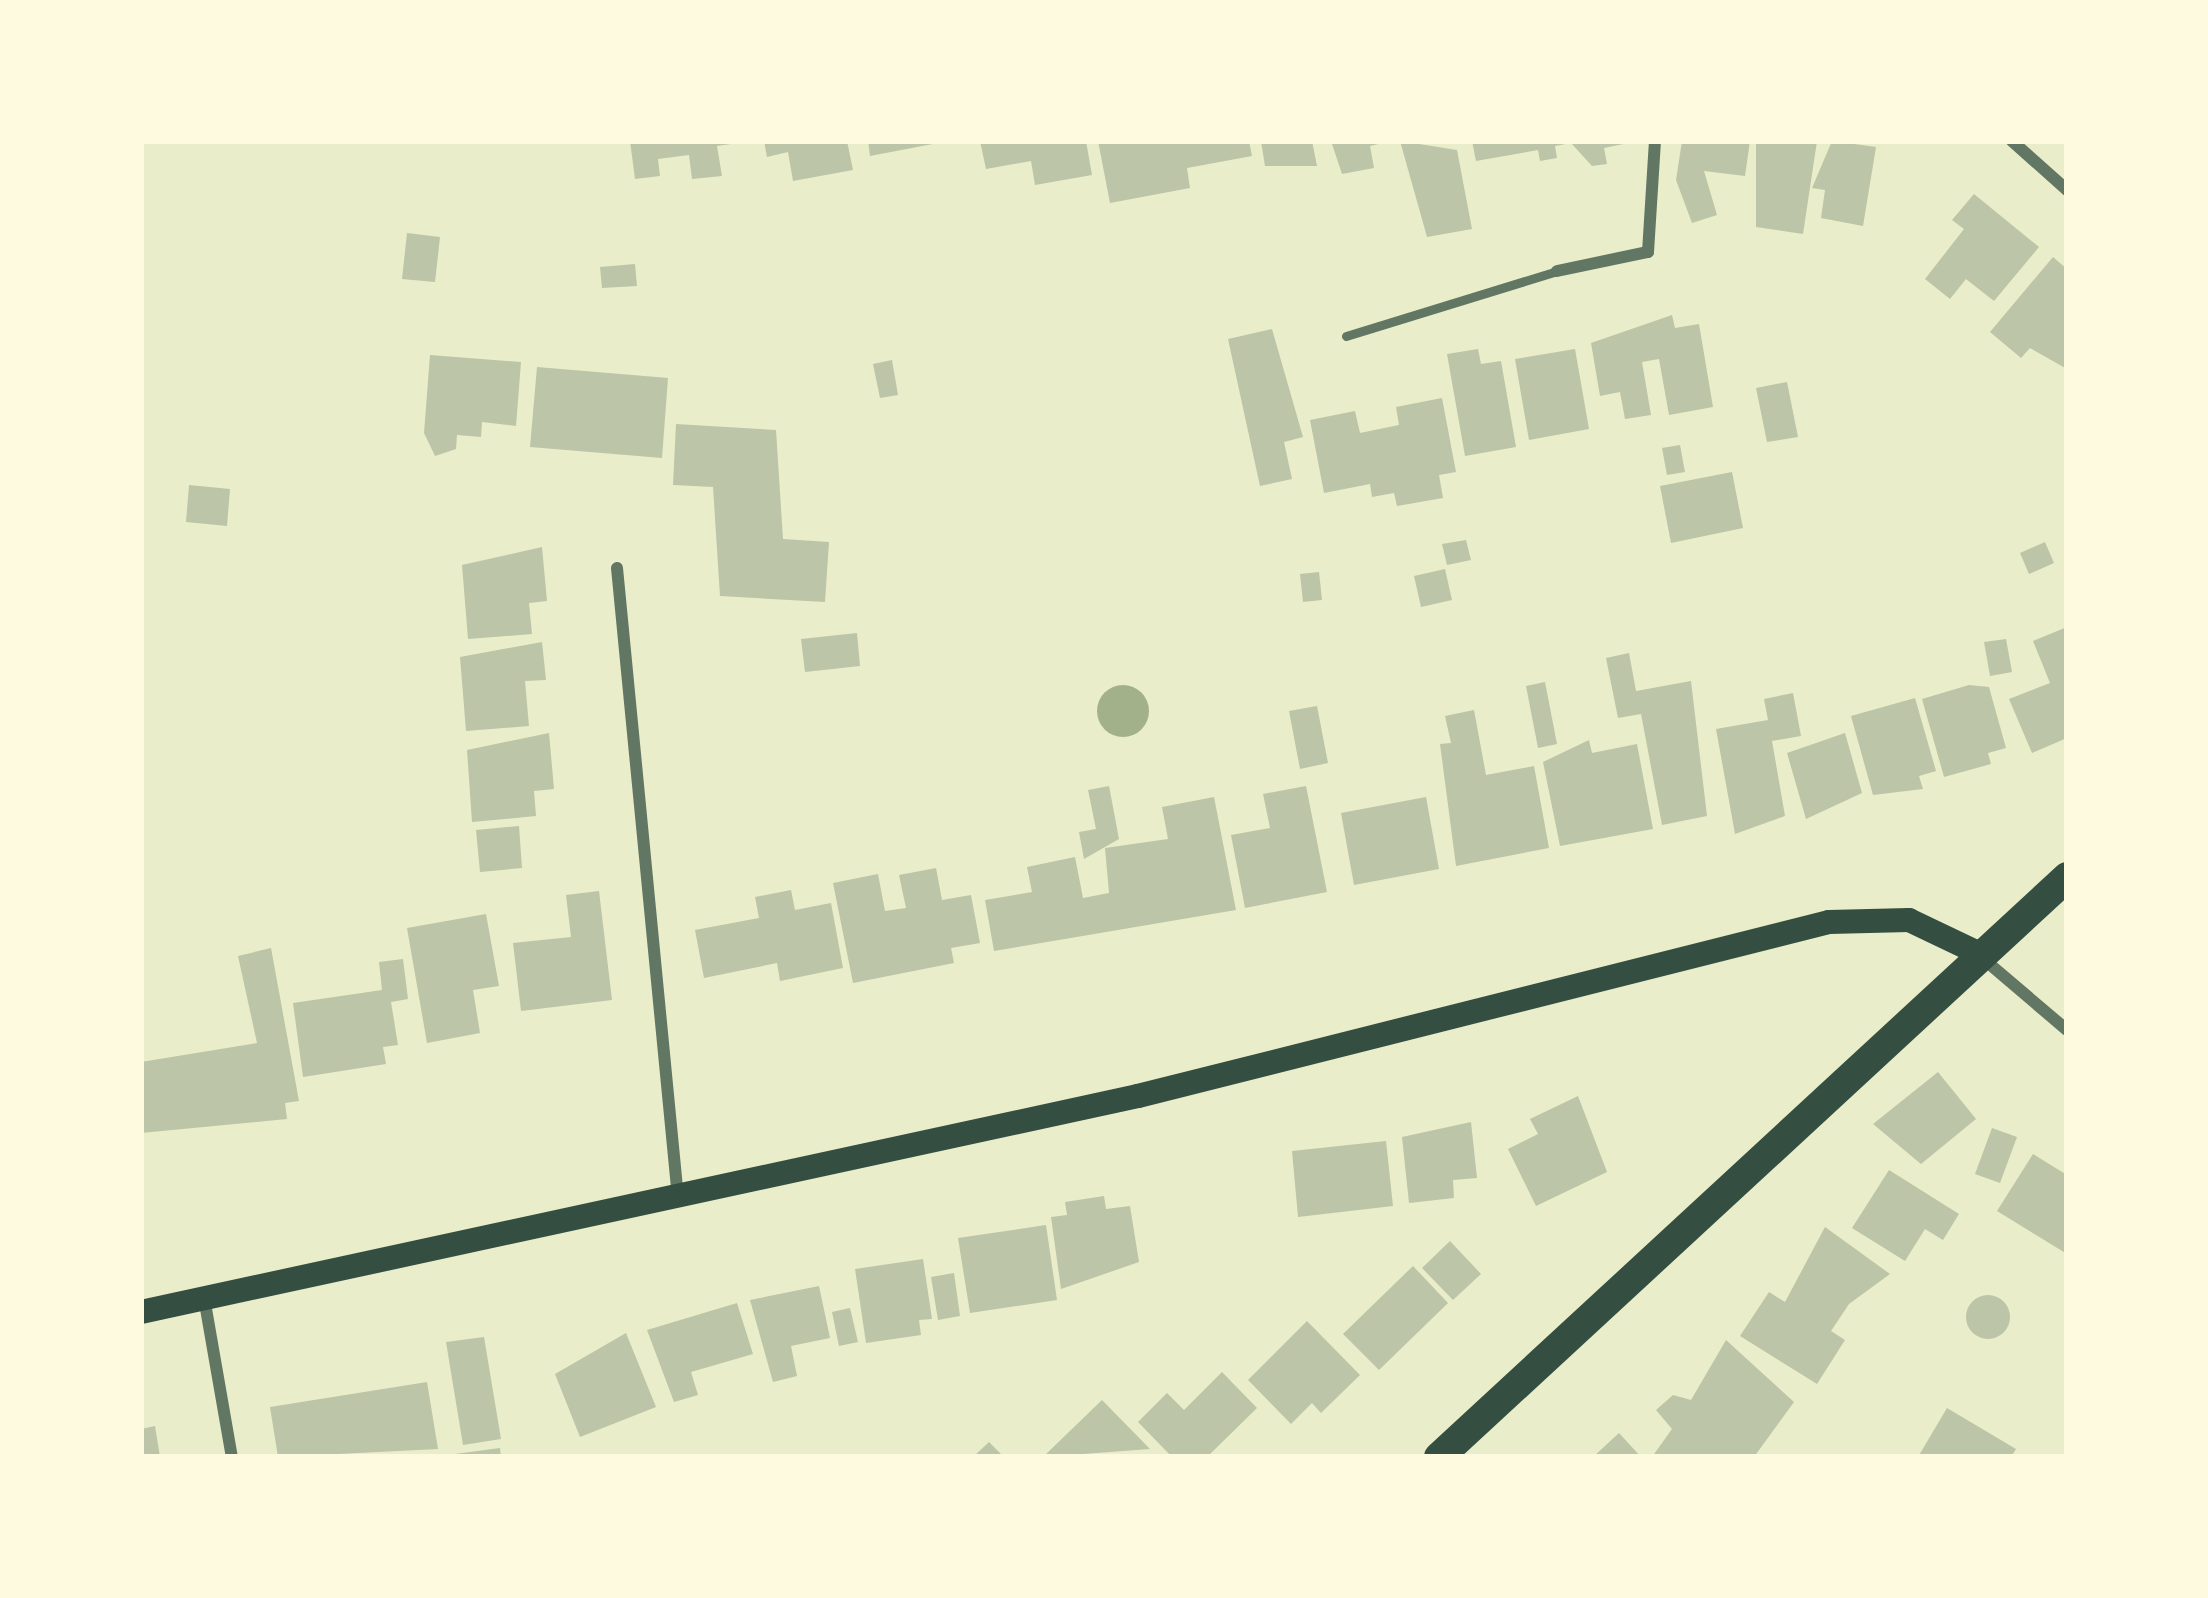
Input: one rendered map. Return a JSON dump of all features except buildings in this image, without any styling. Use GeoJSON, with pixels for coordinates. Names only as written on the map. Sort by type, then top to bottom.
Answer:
{"type":"FeatureCollection","features":[{"type":"Feature","properties":{"kind":"main road"},"geometry":{"type":"LineString","coordinates":[[1438,1457],[1735,1191],[1975,951],[2067,877]]}},
{"type":"Feature","properties":{"kind":"main road"},"geometry":{"type":"LineString","coordinates":[[141,1312],[205,1303],[1138,1096],[1844,920],[1910,920],[1975,951]]}},
{"type":"Feature","properties":{"kind":"street"},"geometry":{"type":"LineString","coordinates":[[1557,272],[1648,252],[1655,141]]}},
{"type":"Feature","properties":{"kind":"street"},"geometry":{"type":"LineString","coordinates":[[2012,141],[2067,190]]}},
{"type":"Feature","properties":{"kind":"street"},"geometry":{"type":"LineString","coordinates":[[616,568],[678,1198]]}},
{"type":"Feature","properties":{"kind":"street"},"geometry":{"type":"LineString","coordinates":[[1975,951],[2067,1030]]}},
{"type":"Feature","properties":{"kind":"street"},"geometry":{"type":"LineString","coordinates":[[205,1303],[232,1457]]}},
{"type":"Feature","properties":{"kind":"lane"},"geometry":{"type":"LineString","coordinates":[[1346,336],[1557,272]]}},
{"type":"Feature","properties":{"kind":"shaded area"},"geometry":{"type":"Polygon","coordinates":[[[1123,685],[1141,693],[1149,711],[1141,729],[1123,737],[1105,729],[1097,711],[1105,693],[1123,685]]]}}]}
